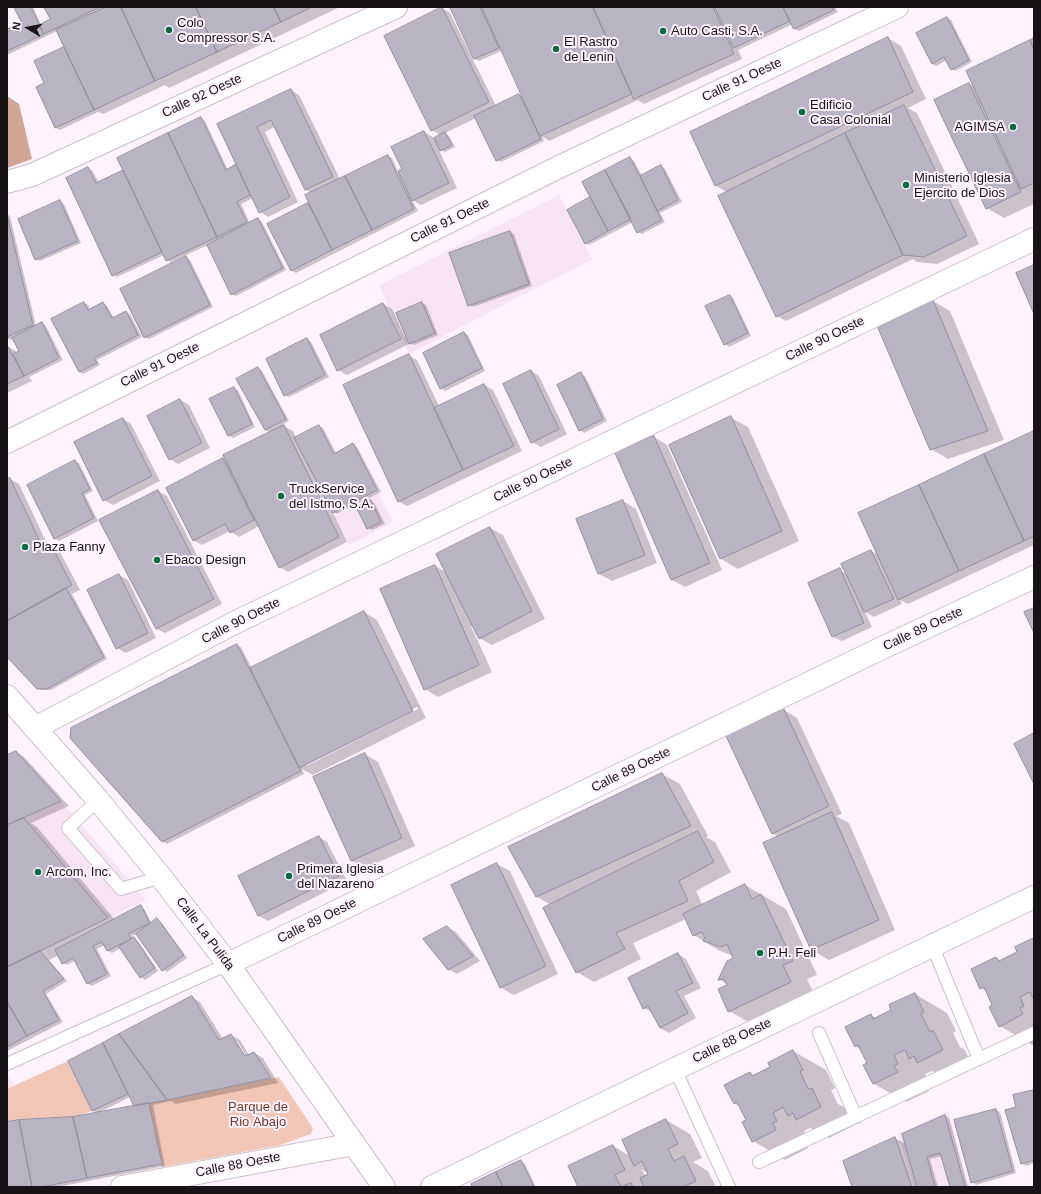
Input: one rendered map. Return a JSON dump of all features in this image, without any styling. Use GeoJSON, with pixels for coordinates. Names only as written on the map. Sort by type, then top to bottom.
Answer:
{"type":"FeatureCollection","features":[{"type":"Feature","properties":{"kind":"street","name":"Calle 92 Oeste"},"geometry":{"type":"LineString","coordinates":[[7,182],[32,174],[396,7]]}},
{"type":"Feature","properties":{"kind":"street","name":"Calle 91 Oeste"},"geometry":{"type":"LineString","coordinates":[[7,442],[559,167],[897,7]]}},
{"type":"Feature","properties":{"kind":"street","name":"Calle 90 Oeste"},"geometry":{"type":"LineString","coordinates":[[35,728],[236,622],[1034,239]]}},
{"type":"Feature","properties":{"kind":"street","name":"Calle 89 Oeste"},"geometry":{"type":"LineString","coordinates":[[228,964],[882,648],[1034,577]]}},
{"type":"Feature","properties":{"kind":"street","name":"Calle La Pulida"},"geometry":{"type":"LineString","coordinates":[[7,696],[98,800],[161,877],[228,964],[384,1187]]}},
{"type":"Feature","properties":{"kind":"street","name":"Calle 88 Oeste"},"geometry":{"type":"LineString","coordinates":[[432,1187],[1034,897]]}},
{"type":"Feature","properties":{"kind":"street","name":"Calle 88 Oeste"},"geometry":{"type":"LineString","coordinates":[[122,1187],[207,1179],[354,1144]]}},
{"type":"Feature","properties":{"kind":"lane"},"geometry":{"type":"LineString","coordinates":[[98,800],[68,828],[121,889],[161,877]]}},
{"type":"Feature","properties":{"kind":"lane"},"geometry":{"type":"LineString","coordinates":[[932,945],[979,1059]]}},
{"type":"Feature","properties":{"kind":"lane"},"geometry":{"type":"LineString","coordinates":[[7,1064],[228,964]]}},
{"type":"Feature","properties":{"kind":"lane"},"geometry":{"type":"LineString","coordinates":[[819,1033],[856,1117]]}},
{"type":"Feature","properties":{"kind":"lane"},"geometry":{"type":"LineString","coordinates":[[759,1162],[1034,1034]]}},
{"type":"Feature","properties":{"kind":"lane"},"geometry":{"type":"LineString","coordinates":[[675,1069],[729,1187]]}},
{"type":"Feature","properties":{"kind":"shaded area"},"geometry":{"type":"Polygon","coordinates":[[[7,96],[19,104],[32,159],[7,168],[7,96]]]}},
{"type":"Feature","properties":{"kind":"shaded area"},"geometry":{"type":"Polygon","coordinates":[[[559,195],[592,259],[409,354],[379,285],[559,195]]]}},
{"type":"Feature","properties":{"kind":"shaded area"},"geometry":{"type":"Polygon","coordinates":[[[378,493],[393,522],[349,545],[334,517],[378,493]]]}},
{"type":"Feature","properties":{"kind":"shaded area","name":"Arcom, Inc."},"geometry":{"type":"Polygon","coordinates":[[[61,801],[146,900],[7,967],[7,825],[61,801]]]}},
{"type":"Feature","properties":{"kind":"shaded area"},"geometry":{"type":"Polygon","coordinates":[[[7,1074],[15,1085],[7,1089],[7,1074]]]}},
{"type":"Feature","properties":{"kind":"shaded area"},"geometry":{"type":"Polygon","coordinates":[[[948,1111],[969,1187],[914,1187],[898,1134],[948,1111]]]}},
{"type":"Feature","properties":{"kind":"green space"},"geometry":{"type":"Polygon","coordinates":[[[68,1061],[92,1111],[73,1117],[7,1122],[7,1089],[68,1061]]]}},
{"type":"Feature","properties":{"kind":"green space","name":"Parque de Rio Abajo"},"geometry":{"type":"Polygon","coordinates":[[[279,1077],[313,1128],[311,1134],[280,1145],[162,1167],[149,1103],[279,1077]]]}},
{"type":"Feature","properties":{"kind":"building"},"geometry":{"type":"Polygon","coordinates":[[[14,7],[31,7],[44,34],[7,51],[7,29],[22,24],[14,7]]]}},
{"type":"Feature","properties":{"kind":"building"},"geometry":{"type":"Polygon","coordinates":[[[44,7],[100,7],[44,34],[39,25],[50,19],[44,7]]]}},
{"type":"Feature","properties":{"kind":"building"},"geometry":{"type":"Polygon","coordinates":[[[106,7],[121,7],[155,81],[94,110],[56,30],[106,7]]]}},
{"type":"Feature","properties":{"kind":"building","name":"Colo Compressor S.A."},"geometry":{"type":"Polygon","coordinates":[[[121,7],[196,7],[217,52],[155,81],[121,7]]]}},
{"type":"Feature","properties":{"kind":"building"},"geometry":{"type":"Polygon","coordinates":[[[196,7],[274,7],[281,22],[217,52],[196,7]]]}},
{"type":"Feature","properties":{"kind":"building"},"geometry":{"type":"Polygon","coordinates":[[[274,7],[312,7],[281,22],[274,7]]]}},
{"type":"Feature","properties":{"kind":"building"},"geometry":{"type":"Polygon","coordinates":[[[442,7],[489,102],[431,131],[384,36],[442,7]]]}},
{"type":"Feature","properties":{"kind":"building"},"geometry":{"type":"Polygon","coordinates":[[[450,7],[480,7],[499,48],[474,59],[450,7]]]}},
{"type":"Feature","properties":{"kind":"building","name":"El Rastro de Lenin"},"geometry":{"type":"Polygon","coordinates":[[[482,7],[593,7],[632,94],[540,136],[482,7]]]}},
{"type":"Feature","properties":{"kind":"building","name":"Auto Casti, S.A."},"geometry":{"type":"Polygon","coordinates":[[[593,7],[713,7],[734,54],[634,99],[593,7]]]}},
{"type":"Feature","properties":{"kind":"building"},"geometry":{"type":"Polygon","coordinates":[[[715,7],[783,7],[790,21],[734,48],[715,7]]]}},
{"type":"Feature","properties":{"kind":"building"},"geometry":{"type":"Polygon","coordinates":[[[783,7],[833,7],[834,10],[794,29],[783,7]]]}},
{"type":"Feature","properties":{"kind":"building"},"geometry":{"type":"Polygon","coordinates":[[[947,17],[969,60],[951,70],[944,57],[932,64],[916,33],[947,17]]]}},
{"type":"Feature","properties":{"kind":"building","name":"Edificio Casa Colonial"},"geometry":{"type":"Polygon","coordinates":[[[888,37],[913,92],[715,186],[690,132],[888,37]]]}},
{"type":"Feature","properties":{"kind":"building"},"geometry":{"type":"Polygon","coordinates":[[[1034,38],[1034,50],[1030,40],[1034,38]]]}},
{"type":"Feature","properties":{"kind":"building","name":"AGIMSA"},"geometry":{"type":"Polygon","coordinates":[[[1030,40],[1034,50],[1034,183],[1021,189],[966,71],[1030,40]]]}},
{"type":"Feature","properties":{"kind":"building"},"geometry":{"type":"Polygon","coordinates":[[[64,47],[94,110],[55,128],[36,87],[44,83],[34,61],[64,47]]]}},
{"type":"Feature","properties":{"kind":"building"},"geometry":{"type":"Polygon","coordinates":[[[969,83],[1021,192],[986,209],[934,100],[969,83]]]}},
{"type":"Feature","properties":{"kind":"building"},"geometry":{"type":"Polygon","coordinates":[[[291,89],[333,177],[305,190],[271,120],[257,127],[290,197],[259,213],[217,124],[291,89]]]}},
{"type":"Feature","properties":{"kind":"building"},"geometry":{"type":"Polygon","coordinates":[[[519,94],[541,139],[496,161],[474,116],[519,94]]]}},
{"type":"Feature","properties":{"kind":"building","name":"Ministerio Iglesia Ejercito de Dios"},"geometry":{"type":"Polygon","coordinates":[[[904,105],[967,236],[924,257],[903,255],[845,133],[904,105]]]}},
{"type":"Feature","properties":{"kind":"building"},"geometry":{"type":"Polygon","coordinates":[[[201,117],[226,170],[236,164],[250,195],[237,202],[247,222],[217,237],[168,133],[201,117]]]}},
{"type":"Feature","properties":{"kind":"building"},"geometry":{"type":"Polygon","coordinates":[[[424,131],[449,183],[412,201],[398,171],[402,169],[391,147],[424,131]]]}},
{"type":"Feature","properties":{"kind":"building"},"geometry":{"type":"Polygon","coordinates":[[[445,132],[452,145],[440,151],[434,138],[445,132]]]}},
{"type":"Feature","properties":{"kind":"building"},"geometry":{"type":"Polygon","coordinates":[[[168,133],[217,237],[166,261],[117,158],[168,133]]]}},
{"type":"Feature","properties":{"kind":"building"},"geometry":{"type":"Polygon","coordinates":[[[845,133],[903,255],[776,317],[718,196],[845,133]]]}},
{"type":"Feature","properties":{"kind":"building"},"geometry":{"type":"Polygon","coordinates":[[[388,155],[414,209],[372,230],[345,176],[388,155]]]}},
{"type":"Feature","properties":{"kind":"building"},"geometry":{"type":"Polygon","coordinates":[[[630,157],[662,220],[637,233],[605,170],[630,157]]]}},
{"type":"Feature","properties":{"kind":"building"},"geometry":{"type":"Polygon","coordinates":[[[661,165],[678,200],[657,211],[640,176],[661,165]]]}},
{"type":"Feature","properties":{"kind":"building"},"geometry":{"type":"Polygon","coordinates":[[[88,167],[96,183],[123,170],[162,252],[112,276],[66,178],[88,167]]]}},
{"type":"Feature","properties":{"kind":"building"},"geometry":{"type":"Polygon","coordinates":[[[605,170],[631,219],[608,231],[582,182],[605,170]]]}},
{"type":"Feature","properties":{"kind":"building"},"geometry":{"type":"Polygon","coordinates":[[[345,176],[372,230],[332,250],[305,195],[345,176]]]}},
{"type":"Feature","properties":{"kind":"building"},"geometry":{"type":"Polygon","coordinates":[[[590,197],[608,231],[585,244],[567,210],[590,197]]]}},
{"type":"Feature","properties":{"kind":"building"},"geometry":{"type":"Polygon","coordinates":[[[60,200],[78,241],[35,260],[18,219],[60,200]]]}},
{"type":"Feature","properties":{"kind":"building"},"geometry":{"type":"Polygon","coordinates":[[[308,203],[332,250],[291,271],[267,224],[308,203]]]}},
{"type":"Feature","properties":{"kind":"building"},"geometry":{"type":"Polygon","coordinates":[[[7,215],[33,325],[7,337],[7,215]]]}},
{"type":"Feature","properties":{"kind":"building"},"geometry":{"type":"Polygon","coordinates":[[[258,218],[283,268],[231,295],[207,245],[258,218]]]}},
{"type":"Feature","properties":{"kind":"building"},"geometry":{"type":"Polygon","coordinates":[[[510,231],[529,284],[468,306],[449,253],[510,231]]]}},
{"type":"Feature","properties":{"kind":"building"},"geometry":{"type":"Polygon","coordinates":[[[186,256],[210,305],[144,338],[120,289],[186,256]]]}},
{"type":"Feature","properties":{"kind":"building"},"geometry":{"type":"Polygon","coordinates":[[[1034,265],[1034,314],[1016,273],[1034,265]]]}},
{"type":"Feature","properties":{"kind":"building"},"geometry":{"type":"Polygon","coordinates":[[[730,295],[748,333],[724,345],[705,306],[730,295]]]}},
{"type":"Feature","properties":{"kind":"building"},"geometry":{"type":"Polygon","coordinates":[[[933,300],[988,431],[930,450],[878,328],[933,300]]]}},
{"type":"Feature","properties":{"kind":"building"},"geometry":{"type":"Polygon","coordinates":[[[84,302],[88,310],[103,302],[112,318],[126,311],[138,335],[94,358],[97,363],[79,372],[51,319],[84,302]]]}},
{"type":"Feature","properties":{"kind":"building"},"geometry":{"type":"Polygon","coordinates":[[[422,302],[435,333],[409,344],[396,313],[422,302]]]}},
{"type":"Feature","properties":{"kind":"building"},"geometry":{"type":"Polygon","coordinates":[[[383,303],[401,339],[337,371],[320,335],[383,303]]]}},
{"type":"Feature","properties":{"kind":"building"},"geometry":{"type":"Polygon","coordinates":[[[42,322],[59,358],[24,376],[13,354],[19,351],[12,338],[42,322]]]}},
{"type":"Feature","properties":{"kind":"building"},"geometry":{"type":"Polygon","coordinates":[[[464,332],[482,368],[440,389],[423,353],[464,332]]]}},
{"type":"Feature","properties":{"kind":"building"},"geometry":{"type":"Polygon","coordinates":[[[307,338],[325,375],[284,396],[266,359],[307,338]]]}},
{"type":"Feature","properties":{"kind":"building"},"geometry":{"type":"Polygon","coordinates":[[[7,345],[24,376],[7,384],[7,345]]]}},
{"type":"Feature","properties":{"kind":"building"},"geometry":{"type":"Polygon","coordinates":[[[409,354],[463,470],[398,502],[343,385],[409,354]]]}},
{"type":"Feature","properties":{"kind":"building"},"geometry":{"type":"Polygon","coordinates":[[[258,367],[286,419],[265,430],[236,379],[258,367]]]}},
{"type":"Feature","properties":{"kind":"building"},"geometry":{"type":"Polygon","coordinates":[[[531,370],[559,429],[531,443],[503,384],[531,370]]]}},
{"type":"Feature","properties":{"kind":"building"},"geometry":{"type":"Polygon","coordinates":[[[581,372],[603,419],[579,431],[557,385],[581,372]]]}},
{"type":"Feature","properties":{"kind":"building"},"geometry":{"type":"Polygon","coordinates":[[[484,384],[514,446],[463,470],[434,408],[484,384]]]}},
{"type":"Feature","properties":{"kind":"building"},"geometry":{"type":"Polygon","coordinates":[[[234,387],[252,424],[228,436],[209,399],[234,387]]]}},
{"type":"Feature","properties":{"kind":"building"},"geometry":{"type":"Polygon","coordinates":[[[180,399],[202,443],[169,460],[147,416],[180,399]]]}},
{"type":"Feature","properties":{"kind":"building"},"geometry":{"type":"Polygon","coordinates":[[[731,416],[782,531],[720,559],[669,445],[731,416]]]}},
{"type":"Feature","properties":{"kind":"building"},"geometry":{"type":"Polygon","coordinates":[[[123,418],[152,476],[103,501],[74,442],[123,418]]]}},
{"type":"Feature","properties":{"kind":"building","name":"TruckService del Istmo, S.A."},"geometry":{"type":"Polygon","coordinates":[[[284,425],[339,537],[279,568],[223,455],[284,425]]]}},
{"type":"Feature","properties":{"kind":"building"},"geometry":{"type":"Polygon","coordinates":[[[319,425],[334,454],[353,443],[377,490],[333,513],[294,438],[319,425]]]}},
{"type":"Feature","properties":{"kind":"building"},"geometry":{"type":"Polygon","coordinates":[[[1034,431],[1034,536],[1024,541],[984,454],[1034,431]]]}},
{"type":"Feature","properties":{"kind":"building"},"geometry":{"type":"Polygon","coordinates":[[[654,436],[710,563],[671,580],[615,453],[654,436]]]}},
{"type":"Feature","properties":{"kind":"building"},"geometry":{"type":"Polygon","coordinates":[[[984,454],[1024,541],[959,571],[919,485],[984,454]]]}},
{"type":"Feature","properties":{"kind":"building"},"geometry":{"type":"Polygon","coordinates":[[[223,458],[254,520],[230,533],[225,524],[193,541],[166,488],[223,458]]]}},
{"type":"Feature","properties":{"kind":"building"},"geometry":{"type":"Polygon","coordinates":[[[75,460],[90,489],[82,493],[94,518],[54,539],[27,485],[75,460]]]}},
{"type":"Feature","properties":{"kind":"building","name":"Plaza Fanny"},"geometry":{"type":"Polygon","coordinates":[[[10,478],[44,550],[51,545],[72,585],[7,621],[7,479],[10,478]]]}},
{"type":"Feature","properties":{"kind":"building"},"geometry":{"type":"Polygon","coordinates":[[[919,485],[959,571],[898,600],[858,513],[919,485]]]}},
{"type":"Feature","properties":{"kind":"building","name":"Ebaco Design"},"geometry":{"type":"Polygon","coordinates":[[[158,490],[214,599],[156,629],[99,520],[158,490]]]}},
{"type":"Feature","properties":{"kind":"building"},"geometry":{"type":"Polygon","coordinates":[[[371,500],[381,522],[367,529],[356,507],[371,500]]]}},
{"type":"Feature","properties":{"kind":"building"},"geometry":{"type":"Polygon","coordinates":[[[623,500],[645,555],[598,574],[576,519],[623,500]]]}},
{"type":"Feature","properties":{"kind":"building"},"geometry":{"type":"Polygon","coordinates":[[[490,527],[532,611],[479,639],[436,554],[490,527]]]}},
{"type":"Feature","properties":{"kind":"building"},"geometry":{"type":"Polygon","coordinates":[[[871,550],[894,599],[864,612],[841,564],[871,550]]]}},
{"type":"Feature","properties":{"kind":"building"},"geometry":{"type":"Polygon","coordinates":[[[435,565],[479,665],[424,690],[380,589],[435,565]]]}},
{"type":"Feature","properties":{"kind":"building"},"geometry":{"type":"Polygon","coordinates":[[[840,568],[864,623],[832,637],[808,583],[840,568]]]}},
{"type":"Feature","properties":{"kind":"building"},"geometry":{"type":"Polygon","coordinates":[[[119,574],[148,633],[116,649],[87,590],[119,574]]]}},
{"type":"Feature","properties":{"kind":"building"},"geometry":{"type":"Polygon","coordinates":[[[66,588],[104,657],[47,689],[37,689],[7,657],[7,621],[66,588]]]}},
{"type":"Feature","properties":{"kind":"building"},"geometry":{"type":"Polygon","coordinates":[[[1034,608],[1034,633],[1024,612],[1034,608]]]}},
{"type":"Feature","properties":{"kind":"building"},"geometry":{"type":"Polygon","coordinates":[[[364,611],[413,711],[299,768],[250,668],[364,611]]]}},
{"type":"Feature","properties":{"kind":"building"},"geometry":{"type":"Polygon","coordinates":[[[237,644],[301,771],[162,842],[70,738],[71,728],[237,644]]]}},
{"type":"Feature","properties":{"kind":"building"},"geometry":{"type":"Polygon","coordinates":[[[784,709],[829,806],[772,834],[726,736],[784,709]]]}},
{"type":"Feature","properties":{"kind":"building"},"geometry":{"type":"Polygon","coordinates":[[[1034,733],[1034,784],[1014,744],[1034,733]]]}},
{"type":"Feature","properties":{"kind":"building"},"geometry":{"type":"Polygon","coordinates":[[[16,751],[61,801],[7,825],[7,755],[16,751]]]}},
{"type":"Feature","properties":{"kind":"building"},"geometry":{"type":"Polygon","coordinates":[[[365,753],[402,838],[351,861],[313,777],[365,753]]]}},
{"type":"Feature","properties":{"kind":"building"},"geometry":{"type":"Polygon","coordinates":[[[662,773],[691,826],[536,897],[508,847],[662,773]]]}},
{"type":"Feature","properties":{"kind":"building"},"geometry":{"type":"Polygon","coordinates":[[[832,812],[879,920],[811,950],[763,843],[832,812]]]}},
{"type":"Feature","properties":{"kind":"building","name":"Arcom, Inc."},"geometry":{"type":"Polygon","coordinates":[[[24,818],[108,918],[7,967],[7,825],[24,818]]]}},
{"type":"Feature","properties":{"kind":"building"},"geometry":{"type":"Polygon","coordinates":[[[698,831],[714,862],[679,881],[688,901],[616,933],[625,949],[576,973],[543,908],[698,831]]]}},
{"type":"Feature","properties":{"kind":"building","name":"Primera Iglesia del Nazareno"},"geometry":{"type":"Polygon","coordinates":[[[319,836],[339,876],[258,916],[238,876],[319,836]]]}},
{"type":"Feature","properties":{"kind":"building"},"geometry":{"type":"Polygon","coordinates":[[[497,863],[546,966],[500,988],[451,885],[497,863]]]}},
{"type":"Feature","properties":{"kind":"building","name":"P.H. Feli"},"geometry":{"type":"Polygon","coordinates":[[[745,884],[752,899],[761,894],[793,961],[783,965],[791,982],[728,1012],[718,989],[727,985],[724,979],[718,980],[727,961],[733,958],[727,944],[721,947],[703,941],[705,937],[702,932],[693,936],[683,914],[745,884]]]}},
{"type":"Feature","properties":{"kind":"building"},"geometry":{"type":"Polygon","coordinates":[[[141,905],[150,923],[128,934],[131,939],[107,951],[102,942],[93,946],[107,974],[87,984],[73,958],[62,964],[55,950],[141,905]]]}},
{"type":"Feature","properties":{"kind":"building"},"geometry":{"type":"Polygon","coordinates":[[[157,918],[184,955],[162,971],[136,934],[157,918]]]}},
{"type":"Feature","properties":{"kind":"building"},"geometry":{"type":"Polygon","coordinates":[[[447,926],[473,956],[448,970],[423,939],[447,926]]]}},
{"type":"Feature","properties":{"kind":"building"},"geometry":{"type":"Polygon","coordinates":[[[134,937],[155,968],[140,978],[119,947],[134,937]]]}},
{"type":"Feature","properties":{"kind":"building"},"geometry":{"type":"Polygon","coordinates":[[[1034,938],[1034,1000],[1030,992],[1020,997],[1024,1006],[1020,1008],[1023,1014],[999,1027],[989,1007],[992,1005],[984,987],[980,989],[971,969],[996,957],[999,961],[1017,952],[1015,947],[1034,938]]]}},
{"type":"Feature","properties":{"kind":"building"},"geometry":{"type":"Polygon","coordinates":[[[40,951],[64,979],[43,991],[59,1020],[27,1036],[7,1002],[7,967],[40,951]]]}},
{"type":"Feature","properties":{"kind":"building"},"geometry":{"type":"Polygon","coordinates":[[[678,953],[693,983],[676,991],[688,1013],[660,1028],[648,1006],[643,1009],[628,978],[678,953]]]}},
{"type":"Feature","properties":{"kind":"building"},"geometry":{"type":"Polygon","coordinates":[[[915,993],[924,1012],[921,1014],[930,1032],[933,1030],[943,1050],[917,1063],[914,1056],[909,1059],[905,1050],[894,1055],[898,1064],[894,1066],[898,1072],[873,1084],[863,1065],[867,1063],[858,1045],[855,1047],[845,1027],[871,1014],[873,1019],[891,1010],[889,1005],[915,993]]]}},
{"type":"Feature","properties":{"kind":"building"},"geometry":{"type":"Polygon","coordinates":[[[192,996],[219,1040],[231,1034],[245,1056],[254,1052],[271,1078],[167,1100],[119,1034],[192,996]]]}},
{"type":"Feature","properties":{"kind":"building"},"geometry":{"type":"Polygon","coordinates":[[[7,1002],[27,1036],[7,1047],[7,1002]]]}},
{"type":"Feature","properties":{"kind":"building"},"geometry":{"type":"Polygon","coordinates":[[[119,1034],[167,1100],[134,1106],[103,1043],[119,1034]]]}},
{"type":"Feature","properties":{"kind":"building"},"geometry":{"type":"Polygon","coordinates":[[[103,1043],[128,1094],[92,1111],[68,1061],[103,1043]]]}},
{"type":"Feature","properties":{"kind":"building"},"geometry":{"type":"Polygon","coordinates":[[[793,1050],[803,1070],[800,1071],[808,1089],[812,1088],[821,1107],[796,1120],[793,1113],[788,1116],[783,1107],[773,1113],[777,1121],[773,1123],[776,1130],[752,1142],[742,1122],[746,1120],[737,1102],[734,1104],[724,1085],[750,1072],[752,1076],[770,1067],[768,1063],[793,1050]]]}},
{"type":"Feature","properties":{"kind":"building"},"geometry":{"type":"Polygon","coordinates":[[[1034,1090],[1034,1160],[1021,1164],[1005,1110],[1016,1107],[1013,1095],[1034,1090]]]}},
{"type":"Feature","properties":{"kind":"building"},"geometry":{"type":"Polygon","coordinates":[[[149,1103],[162,1164],[87,1178],[73,1117],[149,1103]]]}},
{"type":"Feature","properties":{"kind":"building"},"geometry":{"type":"Polygon","coordinates":[[[996,1109],[1013,1171],[971,1183],[954,1120],[996,1109]]]}},
{"type":"Feature","properties":{"kind":"building"},"geometry":{"type":"Polygon","coordinates":[[[945,1115],[965,1187],[950,1187],[940,1153],[927,1157],[935,1187],[917,1187],[902,1134],[945,1115]]]}},
{"type":"Feature","properties":{"kind":"building"},"geometry":{"type":"Polygon","coordinates":[[[73,1117],[87,1178],[42,1187],[32,1187],[19,1120],[73,1117]]]}},
{"type":"Feature","properties":{"kind":"building"},"geometry":{"type":"Polygon","coordinates":[[[666,1119],[678,1144],[668,1149],[674,1161],[684,1156],[696,1181],[683,1187],[644,1187],[640,1178],[648,1174],[642,1161],[634,1166],[622,1140],[666,1119]]]}},
{"type":"Feature","properties":{"kind":"building"},"geometry":{"type":"Polygon","coordinates":[[[19,1120],[32,1187],[7,1187],[7,1122],[19,1120]]]}},
{"type":"Feature","properties":{"kind":"building"},"geometry":{"type":"Polygon","coordinates":[[[895,1137],[912,1187],[852,1187],[843,1161],[895,1137]]]}},
{"type":"Feature","properties":{"kind":"building"},"geometry":{"type":"Polygon","coordinates":[[[613,1145],[625,1170],[615,1175],[621,1187],[578,1187],[568,1166],[613,1145]]]}},
{"type":"Feature","properties":{"kind":"building"},"geometry":{"type":"Polygon","coordinates":[[[521,1160],[534,1187],[503,1187],[496,1172],[521,1160]]]}},
{"type":"Feature","properties":{"kind":"building"},"geometry":{"type":"Polygon","coordinates":[[[496,1172],[503,1187],[472,1187],[471,1184],[496,1172]]]}},
{"type":"Feature","properties":{"kind":"building"},"geometry":{"type":"Polygon","coordinates":[[[631,1183],[633,1187],[621,1187],[631,1183]]]}},
{"type":"Feature","properties":{"kind":"place","name":"Colo Compressor S.A."},"geometry":{"type":"Point","coordinates":[169,30]}},
{"type":"Feature","properties":{"kind":"place","name":"Auto Casti, S.A."},"geometry":{"type":"Point","coordinates":[663,31]}},
{"type":"Feature","properties":{"kind":"place","name":"El Rastro de Lenin"},"geometry":{"type":"Point","coordinates":[556,49]}},
{"type":"Feature","properties":{"kind":"place","name":"Edificio Casa Colonial"},"geometry":{"type":"Point","coordinates":[802,112]}},
{"type":"Feature","properties":{"kind":"place","name":"AGIMSA"},"geometry":{"type":"Point","coordinates":[1013,127]}},
{"type":"Feature","properties":{"kind":"place","name":"Ministerio Iglesia Ejercito de Dios"},"geometry":{"type":"Point","coordinates":[906,185]}},
{"type":"Feature","properties":{"kind":"place","name":"TruckService del Istmo, S.A."},"geometry":{"type":"Point","coordinates":[281,496]}},
{"type":"Feature","properties":{"kind":"place","name":"Plaza Fanny"},"geometry":{"type":"Point","coordinates":[25,547]}},
{"type":"Feature","properties":{"kind":"place","name":"Ebaco Design"},"geometry":{"type":"Point","coordinates":[157,560]}},
{"type":"Feature","properties":{"kind":"place","name":"Arcom, Inc."},"geometry":{"type":"Point","coordinates":[38,872]}},
{"type":"Feature","properties":{"kind":"place","name":"Primera Iglesia del Nazareno"},"geometry":{"type":"Point","coordinates":[289,876]}},
{"type":"Feature","properties":{"kind":"place","name":"P.H. Feli"},"geometry":{"type":"Point","coordinates":[760,953]}}]}
